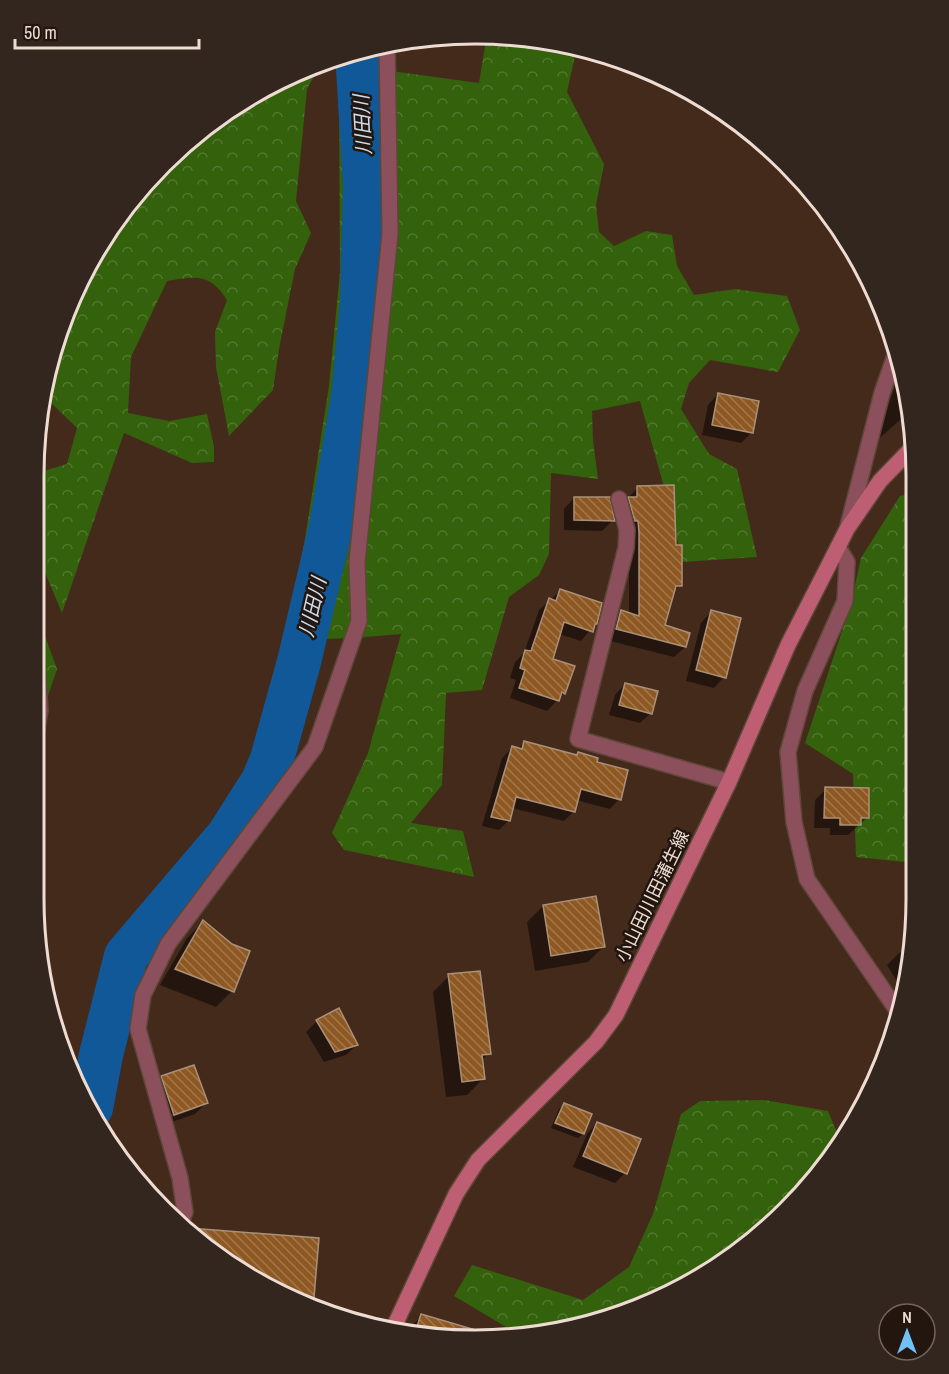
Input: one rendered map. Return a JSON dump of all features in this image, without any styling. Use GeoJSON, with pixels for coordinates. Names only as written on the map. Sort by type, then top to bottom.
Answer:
{"type":"FeatureCollection","features":[{"type":"Feature","properties":{"kind":"main road","name":"小山田川田蒲生線"},"geometry":{"type":"LineString","coordinates":[[395,1323],[456,1194],[478,1160],[596,1042],[616,1015],[729,782],[788,645],[847,529],[880,481],[905,455]]}},
{"type":"Feature","properties":{"kind":"street"},"geometry":{"type":"LineString","coordinates":[[183,1217],[185,1212],[180,1178],[138,1029],[143,995],[168,944],[315,747],[359,621],[357,562],[390,234],[387,53]]}},
{"type":"Feature","properties":{"kind":"street"},"geometry":{"type":"LineString","coordinates":[[847,529],[882,393],[892,366]]}},
{"type":"Feature","properties":{"kind":"street"},"geometry":{"type":"LineString","coordinates":[[619,499],[627,530],[626,548],[578,738],[729,782]]}},
{"type":"Feature","properties":{"kind":"street"},"geometry":{"type":"LineString","coordinates":[[838,547],[847,562],[845,601],[806,691],[788,752],[794,822],[807,879],[893,1004]]}},
{"type":"Feature","properties":{"kind":"green space"},"geometry":{"type":"Polygon","coordinates":[[[485,44],[531,47],[575,56],[567,92],[604,164],[596,205],[599,232],[614,246],[646,231],[672,235],[677,266],[694,295],[735,289],[787,296],[800,330],[778,372],[710,360],[689,383],[681,409],[709,454],[737,469],[757,557],[682,562],[673,519],[640,401],[592,411],[598,479],[551,473],[549,554],[539,575],[509,597],[482,690],[446,693],[442,785],[411,823],[463,831],[474,877],[344,850],[332,833],[368,753],[401,634],[289,640],[329,386],[340,272],[339,95],[376,69],[479,83],[485,44]]]}},
{"type":"Feature","properties":{"kind":"green space"},"geometry":{"type":"Polygon","coordinates":[[[315,74],[307,89],[296,201],[311,233],[295,269],[273,390],[229,436],[216,367],[215,332],[227,300],[215,285],[202,278],[167,281],[131,357],[128,413],[169,421],[207,414],[214,447],[214,462],[192,463],[124,433],[62,613],[44,570],[44,471],[67,464],[77,428],[50,402],[52,390],[66,336],[76,310],[101,259],[116,235],[150,190],[190,150],[259,101],[315,74]]]}},
{"type":"Feature","properties":{"kind":"green space"},"geometry":{"type":"Polygon","coordinates":[[[906,495],[905,862],[856,857],[853,774],[805,743],[851,604],[861,558],[900,496],[906,495]]]}},
{"type":"Feature","properties":{"kind":"green space"},"geometry":{"type":"Polygon","coordinates":[[[44,633],[57,669],[44,707],[44,633]]]}},
{"type":"Feature","properties":{"kind":"green space"},"geometry":{"type":"Polygon","coordinates":[[[764,1100],[828,1111],[837,1133],[799,1184],[759,1224],[690,1273],[639,1298],[586,1316],[510,1329],[454,1296],[472,1265],[583,1300],[629,1267],[653,1214],[681,1114],[700,1101],[764,1100]]]}},
{"type":"Feature","properties":{"kind":"building"},"geometry":{"type":"Polygon","coordinates":[[[718,393],[759,401],[753,433],[712,425],[718,393]]]}},
{"type":"Feature","properties":{"kind":"building"},"geometry":{"type":"Polygon","coordinates":[[[674,485],[676,545],[682,545],[682,586],[676,586],[665,625],[690,633],[686,647],[616,629],[621,610],[639,616],[638,521],[635,521],[628,497],[637,497],[637,486],[674,485]]]}},
{"type":"Feature","properties":{"kind":"building"},"geometry":{"type":"Polygon","coordinates":[[[574,497],[610,497],[615,521],[574,520],[574,497]]]}},
{"type":"Feature","properties":{"kind":"building"},"geometry":{"type":"Polygon","coordinates":[[[560,589],[602,603],[593,632],[564,622],[553,659],[575,666],[565,694],[562,692],[559,701],[519,688],[525,670],[520,668],[525,650],[531,651],[549,598],[556,601],[560,589]]]}},
{"type":"Feature","properties":{"kind":"building"},"geometry":{"type":"Polygon","coordinates":[[[711,610],[741,618],[726,678],[696,670],[711,610]]]}},
{"type":"Feature","properties":{"kind":"building"},"geometry":{"type":"Polygon","coordinates":[[[625,683],[658,691],[652,714],[619,705],[625,683]]]}},
{"type":"Feature","properties":{"kind":"building"},"geometry":{"type":"Polygon","coordinates":[[[524,741],[577,755],[578,752],[598,758],[597,762],[628,770],[621,800],[581,789],[575,812],[516,797],[510,821],[491,817],[512,746],[522,749],[524,741]]]}},
{"type":"Feature","properties":{"kind":"building"},"geometry":{"type":"Polygon","coordinates":[[[825,787],[869,788],[869,818],[861,818],[861,825],[840,825],[840,818],[824,818],[825,787]]]}},
{"type":"Feature","properties":{"kind":"building"},"geometry":{"type":"Polygon","coordinates":[[[596,896],[605,947],[551,956],[543,905],[596,896]]]}},
{"type":"Feature","properties":{"kind":"building"},"geometry":{"type":"Polygon","coordinates":[[[203,920],[232,944],[250,951],[234,992],[175,969],[203,920]]]}},
{"type":"Feature","properties":{"kind":"building"},"geometry":{"type":"Polygon","coordinates":[[[480,971],[491,1054],[482,1055],[485,1079],[462,1082],[448,974],[480,971]]]}},
{"type":"Feature","properties":{"kind":"building"},"geometry":{"type":"Polygon","coordinates":[[[339,1008],[358,1045],[335,1052],[316,1020],[339,1008]]]}},
{"type":"Feature","properties":{"kind":"building"},"geometry":{"type":"Polygon","coordinates":[[[194,1065],[208,1103],[174,1115],[161,1076],[194,1065]]]}},
{"type":"Feature","properties":{"kind":"building"},"geometry":{"type":"Polygon","coordinates":[[[564,1103],[592,1114],[584,1134],[555,1123],[564,1103]]]}},
{"type":"Feature","properties":{"kind":"building"},"geometry":{"type":"Polygon","coordinates":[[[597,1122],[641,1139],[627,1174],[583,1156],[597,1122]]]}},
{"type":"Feature","properties":{"kind":"building"},"geometry":{"type":"Polygon","coordinates":[[[196,1229],[319,1238],[314,1299],[259,1273],[196,1229]]]}},
{"type":"Feature","properties":{"kind":"building"},"geometry":{"type":"Polygon","coordinates":[[[421,1314],[476,1330],[446,1330],[417,1327],[421,1314]]]}},
{"type":"Feature","properties":{"kind":"waterway","name":"川田川"},"geometry":{"type":"LineString","coordinates":[[93,1099],[101,1055],[126,956],[228,836],[263,781],[272,759],[299,662],[331,526],[353,396],[362,301],[365,187],[358,60]]}}]}
